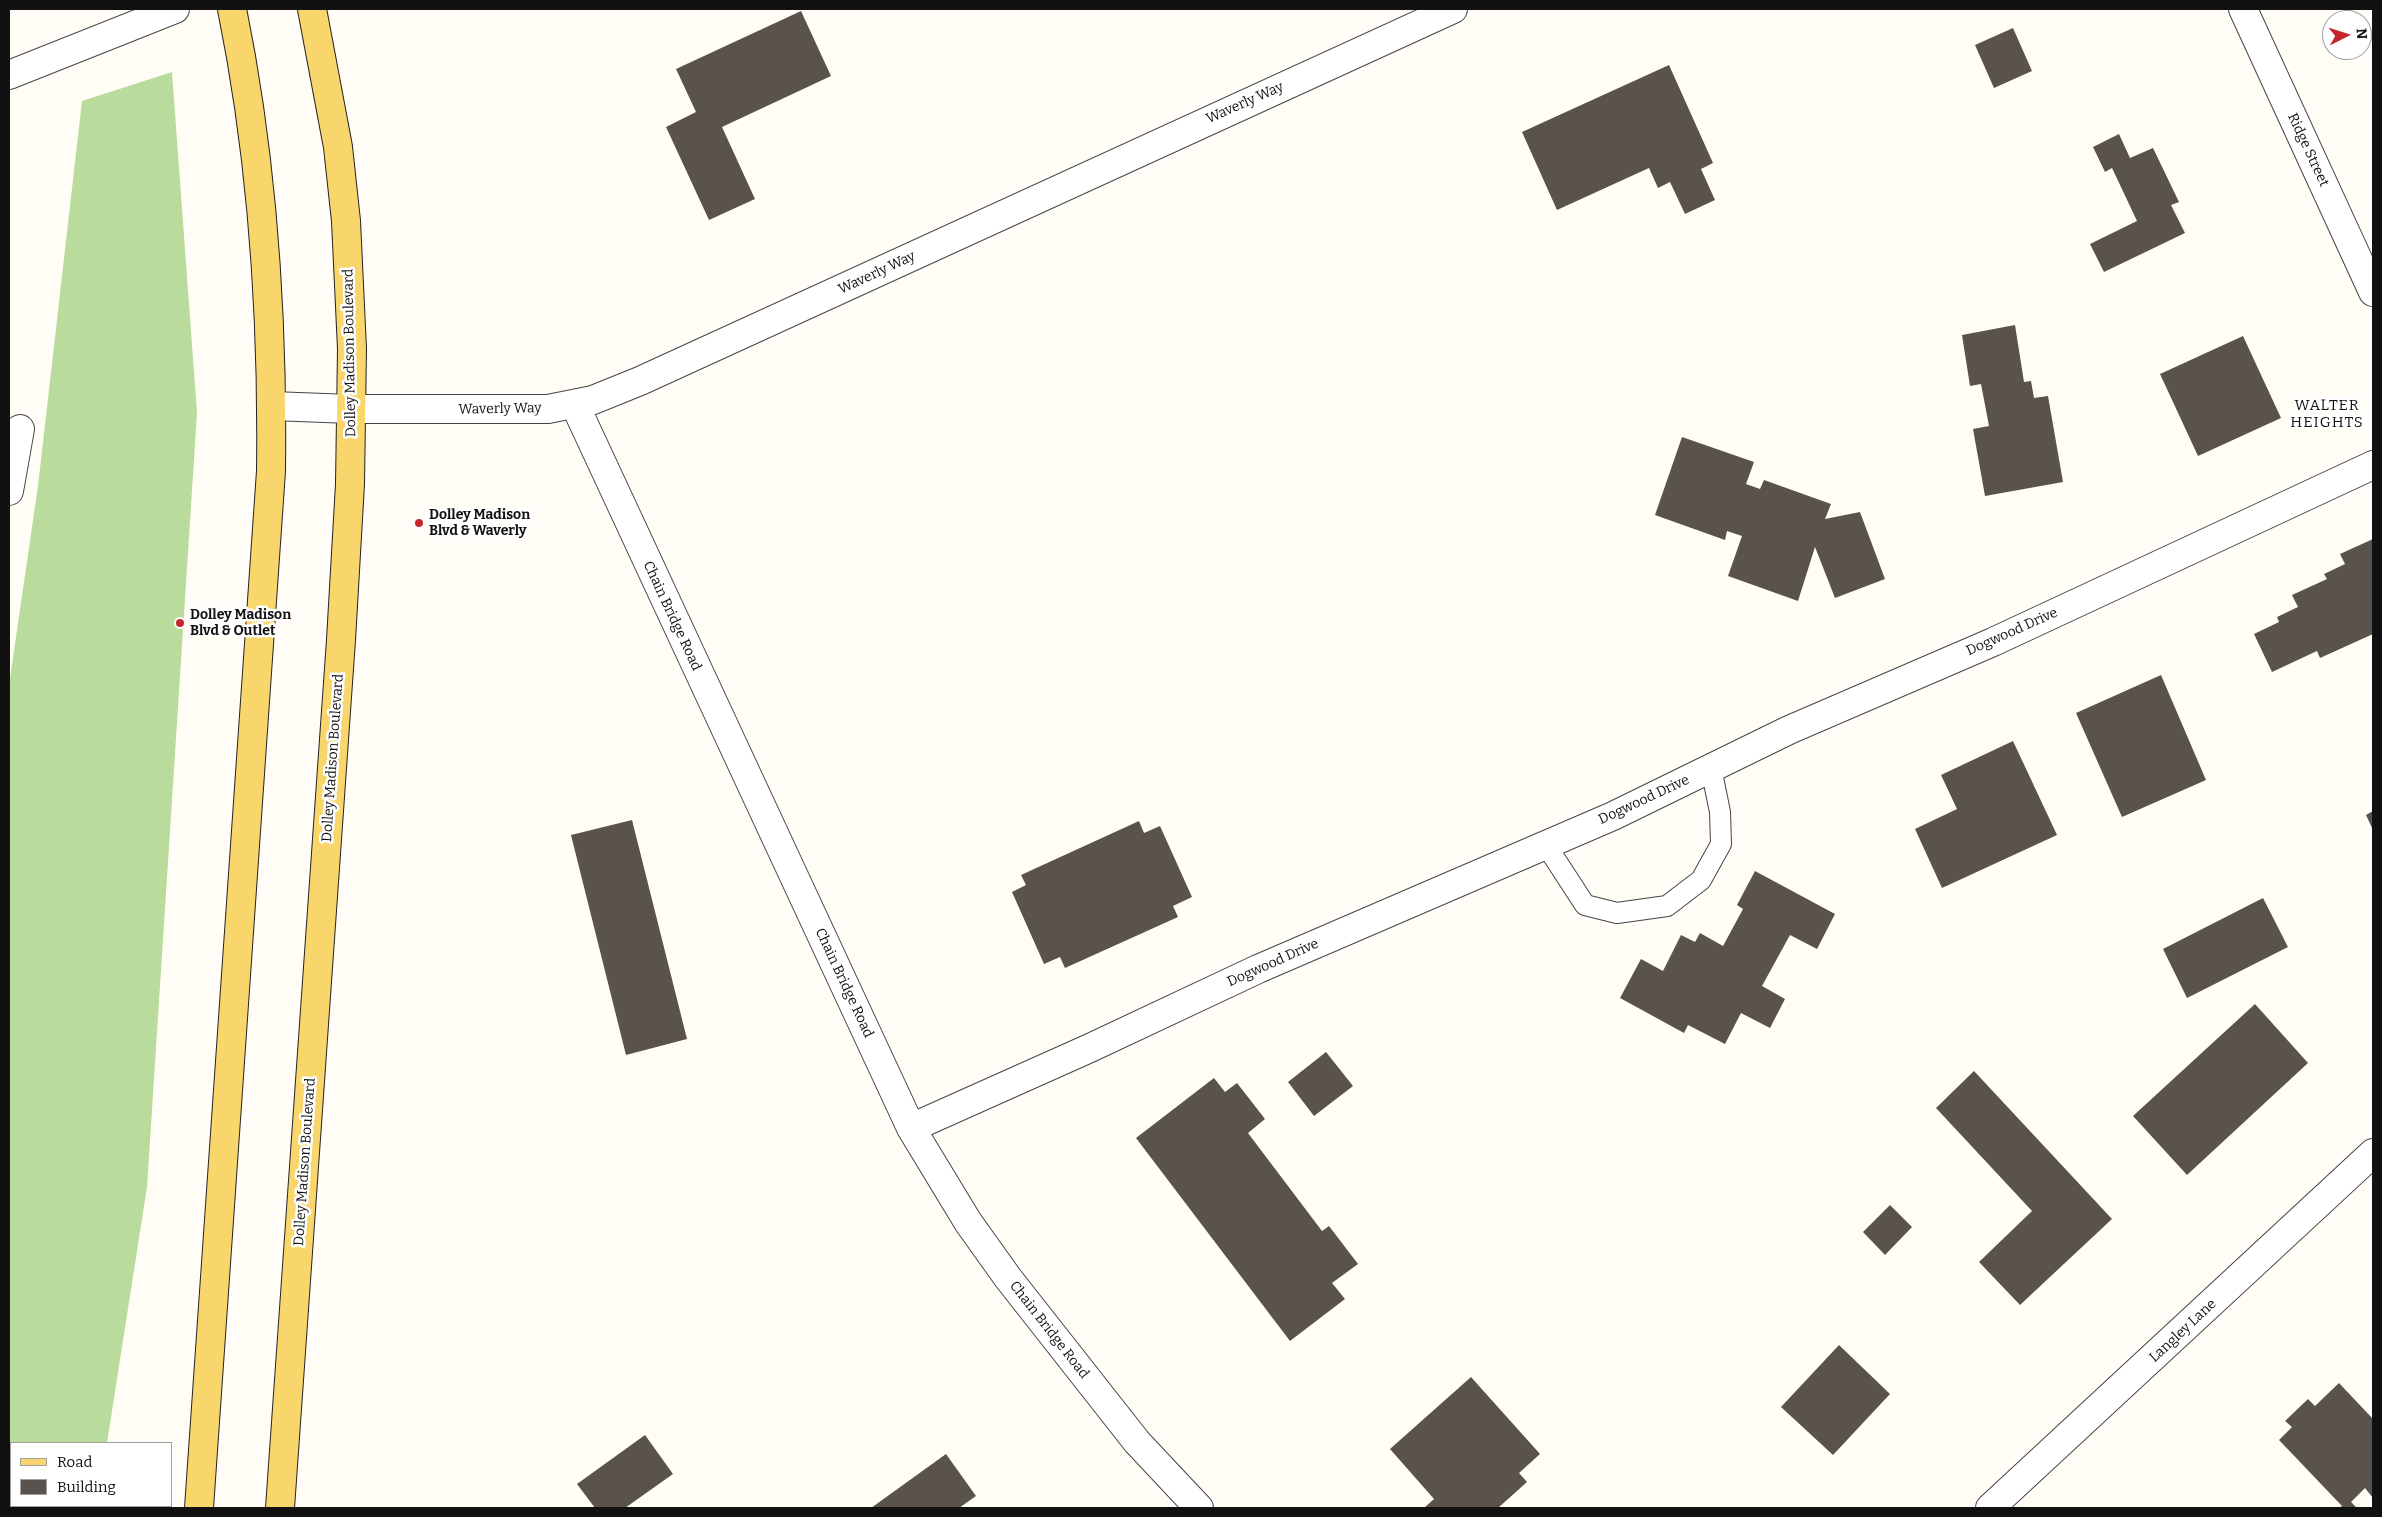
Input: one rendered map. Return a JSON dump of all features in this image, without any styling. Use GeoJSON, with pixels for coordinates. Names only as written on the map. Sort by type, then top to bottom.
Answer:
{"type":"FeatureCollection","features":[{"type":"Feature","properties":{"kind":"main road"},"geometry":{"type":"LineString","coordinates":[[199,1508],[267,536],[272,406],[270,306],[259,188],[241,52],[232,9]]}},
{"type":"Feature","properties":{"kind":"main road","name":"Dolley Madison Boulevard"},"geometry":{"type":"LineString","coordinates":[[280,1508],[346,570],[351,409],[350,286],[346,221],[338,147],[312,9]]}},
{"type":"Feature","properties":{"kind":"street"},"geometry":{"type":"LineString","coordinates":[[9,75],[175,9]]}},
{"type":"Feature","properties":{"kind":"street","name":"Waverly Way"},"geometry":{"type":"LineString","coordinates":[[272,406],[351,409],[515,410],[575,405],[640,382],[1452,9]]}},
{"type":"Feature","properties":{"kind":"street","name":"Ridge Street"},"geometry":{"type":"LineString","coordinates":[[2243,9],[2373,292]]}},
{"type":"Feature","properties":{"kind":"street","name":"Chain Bridge Road"},"geometry":{"type":"LineString","coordinates":[[575,405],[911,1128],[968,1222],[1008,1278],[1137,1442],[1199,1508]]}},
{"type":"Feature","properties":{"kind":"street"},"geometry":{"type":"LineString","coordinates":[[9,491],[20,429]]}},
{"type":"Feature","properties":{"kind":"street","name":"Dogwood Drive"},"geometry":{"type":"LineString","coordinates":[[911,1128],[1258,970],[1613,816],[1789,730],[1993,642],[2373,465]]}},
{"type":"Feature","properties":{"kind":"street","name":"Langley Lane"},"geometry":{"type":"LineString","coordinates":[[1990,1508],[2373,1153]]}},
{"type":"Feature","properties":{"kind":"lane"},"geometry":{"type":"LineString","coordinates":[[1546,845],[1585,905],[1617,913],[1667,906],[1701,880],[1721,844],[1720,812],[1710,768]]}},
{"type":"Feature","properties":{"kind":"green space"},"geometry":{"type":"Polygon","coordinates":[[[172,72],[197,413],[147,1187],[107,1442],[10,1442],[10,1507],[79,1507],[9,1508],[9,685],[38,486],[82,101],[172,72]]]}},
{"type":"Feature","properties":{"kind":"building"},"geometry":{"type":"Polygon","coordinates":[[[801,11],[831,76],[722,127],[755,199],[709,220],[666,127],[696,112],[676,69],[801,11]]]}},
{"type":"Feature","properties":{"kind":"building"},"geometry":{"type":"Polygon","coordinates":[[[2013,28],[2032,71],[1994,88],[1975,45],[2013,28]]]}},
{"type":"Feature","properties":{"kind":"building"},"geometry":{"type":"Polygon","coordinates":[[[1669,65],[1713,163],[1701,169],[1715,200],[1685,214],[1670,182],[1658,188],[1649,168],[1557,210],[1522,132],[1669,65]]]}},
{"type":"Feature","properties":{"kind":"building"},"geometry":{"type":"Polygon","coordinates":[[[2119,134],[2130,158],[2153,148],[2179,202],[2171,205],[2185,233],[2104,272],[2090,244],[2137,221],[2112,168],[2105,172],[2093,147],[2119,134]]]}},
{"type":"Feature","properties":{"kind":"building"},"geometry":{"type":"Polygon","coordinates":[[[2015,325],[2024,382],[2031,381],[2034,398],[2048,396],[2063,482],[1985,496],[1973,429],[1989,426],[1981,384],[1970,386],[1962,335],[2015,325]]]}},
{"type":"Feature","properties":{"kind":"building"},"geometry":{"type":"Polygon","coordinates":[[[2243,336],[2281,418],[2198,456],[2160,374],[2243,336]]]}},
{"type":"Feature","properties":{"kind":"building"},"geometry":{"type":"Polygon","coordinates":[[[1682,437],[1754,462],[1746,484],[1760,489],[1764,480],[1831,504],[1825,519],[1860,512],[1885,579],[1835,598],[1815,547],[1798,601],[1728,576],[1742,536],[1727,531],[1725,540],[1655,515],[1682,437]]]}},
{"type":"Feature","properties":{"kind":"building"},"geometry":{"type":"Polygon","coordinates":[[[2373,539],[2373,634],[2320,658],[2317,651],[2272,672],[2254,634],[2279,622],[2277,617],[2298,607],[2292,595],[2327,579],[2324,574],[2345,564],[2340,554],[2373,539]]]}},
{"type":"Feature","properties":{"kind":"building"},"geometry":{"type":"Polygon","coordinates":[[[2161,675],[2206,780],[2122,817],[2076,713],[2161,675]]]}},
{"type":"Feature","properties":{"kind":"building"},"geometry":{"type":"Polygon","coordinates":[[[2013,741],[2057,835],[1942,888],[1915,829],[1957,809],[1941,775],[2013,741]]]}},
{"type":"Feature","properties":{"kind":"building"},"geometry":{"type":"Polygon","coordinates":[[[2373,811],[2373,830],[2366,815],[2373,811]]]}},
{"type":"Feature","properties":{"kind":"building"},"geometry":{"type":"Polygon","coordinates":[[[632,820],[687,1039],[626,1055],[571,835],[632,820]]]}},
{"type":"Feature","properties":{"kind":"building"},"geometry":{"type":"Polygon","coordinates":[[[1139,821],[1144,833],[1160,826],[1192,897],[1173,906],[1178,917],[1065,968],[1060,957],[1044,964],[1012,892],[1026,885],[1021,875],[1139,821]]]}},
{"type":"Feature","properties":{"kind":"building"},"geometry":{"type":"Polygon","coordinates":[[[1755,871],[1835,914],[1817,949],[1790,935],[1762,986],[1785,999],[1770,1028],[1741,1013],[1725,1044],[1688,1025],[1684,1033],[1620,998],[1641,959],[1663,971],[1681,935],[1695,942],[1700,933],[1723,946],[1743,909],[1737,905],[1755,871]]]}},
{"type":"Feature","properties":{"kind":"building"},"geometry":{"type":"Polygon","coordinates":[[[2263,898],[2288,947],[2187,998],[2163,949],[2263,898]]]}},
{"type":"Feature","properties":{"kind":"building"},"geometry":{"type":"Polygon","coordinates":[[[2255,1004],[2308,1063],[2187,1175],[2133,1116],[2255,1004]]]}},
{"type":"Feature","properties":{"kind":"building"},"geometry":{"type":"Polygon","coordinates":[[[1326,1052],[1353,1086],[1314,1116],[1288,1082],[1326,1052]]]}},
{"type":"Feature","properties":{"kind":"building"},"geometry":{"type":"Polygon","coordinates":[[[1974,1071],[2112,1219],[2020,1305],[1979,1262],[2032,1211],[1936,1108],[1974,1071]]]}},
{"type":"Feature","properties":{"kind":"building"},"geometry":{"type":"Polygon","coordinates":[[[1214,1078],[1225,1092],[1237,1083],[1265,1119],[1248,1133],[1322,1231],[1329,1226],[1358,1264],[1332,1283],[1345,1299],[1290,1341],[1136,1138],[1214,1078]]]}},
{"type":"Feature","properties":{"kind":"building"},"geometry":{"type":"Polygon","coordinates":[[[1890,1205],[1912,1227],[1885,1255],[1863,1232],[1890,1205]]]}},
{"type":"Feature","properties":{"kind":"building"},"geometry":{"type":"Polygon","coordinates":[[[1839,1345],[1890,1394],[1833,1455],[1781,1407],[1839,1345]]]}},
{"type":"Feature","properties":{"kind":"building"},"geometry":{"type":"Polygon","coordinates":[[[1471,1377],[1540,1454],[1519,1473],[1527,1482],[1498,1508],[1424,1508],[1434,1499],[1390,1449],[1471,1377]]]}},
{"type":"Feature","properties":{"kind":"building"},"geometry":{"type":"Polygon","coordinates":[[[2339,1383],[2373,1419],[2373,1498],[2365,1488],[2351,1502],[2357,1508],[2339,1508],[2342,1506],[2279,1440],[2292,1427],[2285,1421],[2308,1399],[2315,1406],[2339,1383]]]}},
{"type":"Feature","properties":{"kind":"building"},"geometry":{"type":"Polygon","coordinates":[[[645,1435],[673,1474],[625,1508],[595,1508],[577,1484],[645,1435]]]}},
{"type":"Feature","properties":{"kind":"building"},"geometry":{"type":"Polygon","coordinates":[[[946,1454],[976,1496],[959,1508],[871,1508],[946,1454]]]}},
{"type":"Feature","properties":{"kind":"place","name":"Dolley Madison Blvd & Waverly"},"geometry":{"type":"Point","coordinates":[419,523]}},
{"type":"Feature","properties":{"kind":"place","name":"Dolley Madison Blvd & Outlet"},"geometry":{"type":"Point","coordinates":[180,623]}},
{"type":"Feature","properties":{"kind":"district","name":"WALTER HEIGHTS"},"geometry":{"type":"Point","coordinates":[2327,414]}}]}
